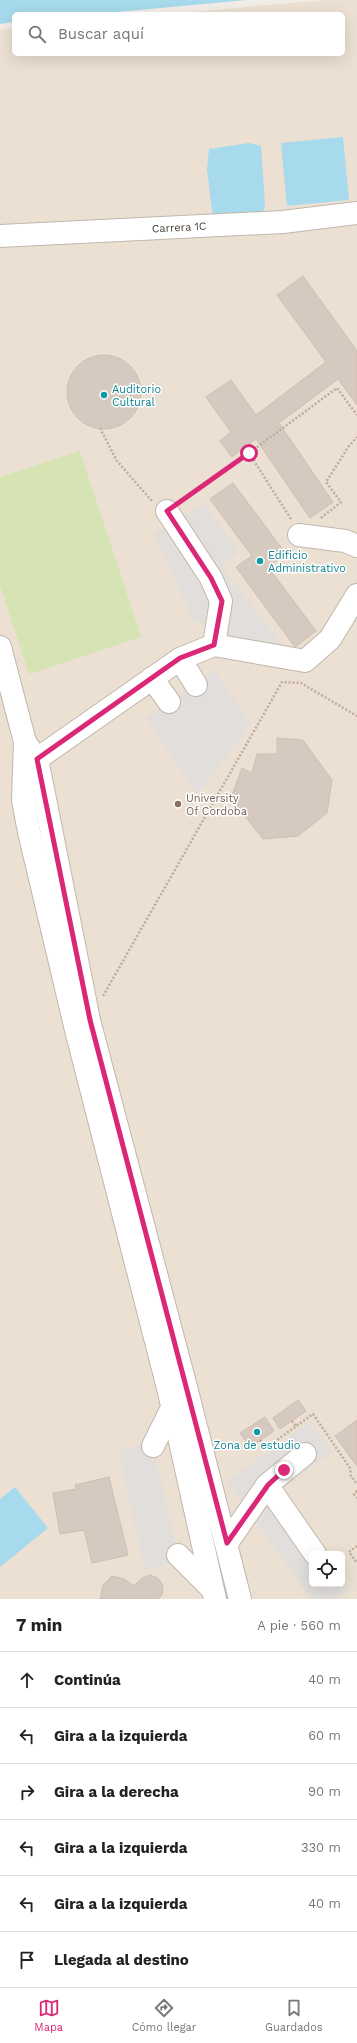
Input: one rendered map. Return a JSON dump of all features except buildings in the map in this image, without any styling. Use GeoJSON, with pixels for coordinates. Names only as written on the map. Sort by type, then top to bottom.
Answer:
{"type":"FeatureCollection","features":[{"type":"Feature","properties":{"kind":"street","name":"Carrera 1C"},"geometry":{"type":"LineString","coordinates":[[0,236],[283,222],[357,213]]}},
{"type":"Feature","properties":{"kind":"street"},"geometry":{"type":"LineString","coordinates":[[167,511],[211,578],[222,601],[214,645]]}},
{"type":"Feature","properties":{"kind":"street"},"geometry":{"type":"LineString","coordinates":[[309,536],[345,541],[357,546]]}},
{"type":"Feature","properties":{"kind":"street"},"geometry":{"type":"LineString","coordinates":[[130,1206],[77,1034],[30,840],[23,800],[22,778],[31,750],[152,678],[180,658],[214,645],[305,661],[330,639],[357,595]]}},
{"type":"Feature","properties":{"kind":"street"},"geometry":{"type":"LineString","coordinates":[[0,647],[31,750],[130,1206],[176,1396],[214,1594]]}},
{"type":"Feature","properties":{"kind":"street"},"geometry":{"type":"LineString","coordinates":[[180,658],[196,685]]}},
{"type":"Feature","properties":{"kind":"street"},"geometry":{"type":"LineString","coordinates":[[152,678],[169,702]]}},
{"type":"Feature","properties":{"kind":"street"},"geometry":{"type":"LineString","coordinates":[[153,1446],[176,1396]]}},
{"type":"Feature","properties":{"kind":"street"},"geometry":{"type":"LineString","coordinates":[[176,1396],[227,1543],[240,1599]]}},
{"type":"Feature","properties":{"kind":"street"},"geometry":{"type":"LineString","coordinates":[[227,1543],[268,1485],[305,1454]]}},
{"type":"Feature","properties":{"kind":"street"},"geometry":{"type":"LineString","coordinates":[[268,1485],[313,1551]]}},
{"type":"Feature","properties":{"kind":"street"},"geometry":{"type":"LineString","coordinates":[[178,1554],[214,1594]]}},
{"type":"Feature","properties":{"kind":"path"},"geometry":{"type":"LineString","coordinates":[[100,428],[121,466],[151,501],[167,511],[337,388],[357,415]]}},
{"type":"Feature","properties":{"kind":"path"},"geometry":{"type":"LineString","coordinates":[[309,536],[313,523],[341,502],[326,482],[349,446],[357,437]]}},
{"type":"Feature","properties":{"kind":"path"},"geometry":{"type":"LineString","coordinates":[[249,453],[282,503],[309,536]]}},
{"type":"Feature","properties":{"kind":"path"},"geometry":{"type":"LineString","coordinates":[[90,1020],[282,682],[301,683],[357,716]]}},
{"type":"Feature","properties":{"kind":"path"},"geometry":{"type":"LineString","coordinates":[[292,1421],[297,1427]]}},
{"type":"Feature","properties":{"kind":"path"},"geometry":{"type":"LineString","coordinates":[[357,1490],[354,1494],[357,1498]]}},
{"type":"Feature","properties":{"kind":"path"},"geometry":{"type":"LineString","coordinates":[[357,1546],[349,1552],[357,1563]]}},
{"type":"Feature","properties":{"kind":"shaded area","name":"University Of Cordoba"},"geometry":{"type":"Polygon","coordinates":[[[323,0],[357,0],[357,1599],[0,1599],[0,30],[12,28],[12,56],[345,56],[345,12],[193,12],[323,0]]]}},
{"type":"Feature","properties":{"kind":"shaded area"},"geometry":{"type":"Polygon","coordinates":[[[204,504],[239,551],[222,567],[284,647],[240,640],[193,620],[154,534],[204,504]]]}},
{"type":"Feature","properties":{"kind":"shaded area"},"geometry":{"type":"Polygon","coordinates":[[[215,671],[251,724],[198,795],[146,718],[215,671]]]}},
{"type":"Feature","properties":{"kind":"shaded area"},"geometry":{"type":"Polygon","coordinates":[[[311,1421],[333,1452],[280,1490],[310,1551],[309,1551],[309,1587],[345,1587],[345,1581],[350,1588],[334,1599],[311,1599],[227,1481],[311,1421]]]}},
{"type":"Feature","properties":{"kind":"shaded area"},"geometry":{"type":"Polygon","coordinates":[[[152,1443],[180,1562],[145,1570],[118,1451],[152,1443]]]}},
{"type":"Feature","properties":{"kind":"green space"},"geometry":{"type":"Polygon","coordinates":[[[80,451],[141,637],[29,674],[0,585],[0,477],[80,451]]]}},
{"type":"Feature","properties":{"kind":"water"},"geometry":{"type":"Polygon","coordinates":[[[0,0],[247,0],[117,12],[12,12],[12,22],[0,24],[0,0]]]}},
{"type":"Feature","properties":{"kind":"water"},"geometry":{"type":"Polygon","coordinates":[[[343,137],[349,200],[287,206],[281,143],[343,137]]]}},
{"type":"Feature","properties":{"kind":"water"},"geometry":{"type":"Polygon","coordinates":[[[249,143],[261,146],[265,205],[262,215],[213,219],[207,169],[209,149],[249,143]]]}},
{"type":"Feature","properties":{"kind":"water"},"geometry":{"type":"Polygon","coordinates":[[[15,1487],[48,1528],[0,1567],[0,1499],[15,1487]]]}},
{"type":"Feature","properties":{"kind":"place","name":"Auditorio Cultural"},"geometry":{"type":"Point","coordinates":[104,395]}},
{"type":"Feature","properties":{"kind":"place","name":"Edificio Administrativo"},"geometry":{"type":"Point","coordinates":[260,561]}},
{"type":"Feature","properties":{"kind":"place","name":"University Of Cordoba"},"geometry":{"type":"Point","coordinates":[178,804]}},
{"type":"Feature","properties":{"kind":"place","name":"Zona de estudio"},"geometry":{"type":"Point","coordinates":[257,1432]}},
{"type":"Feature","properties":{"kind":"route"},"geometry":{"type":"LineString","coordinates":[[249,453],[167,511],[211,578],[222,601],[214,645],[180,658],[37,759],[90,1020],[227,1543],[242,1519],[268,1485],[284,1470]]}}]}
